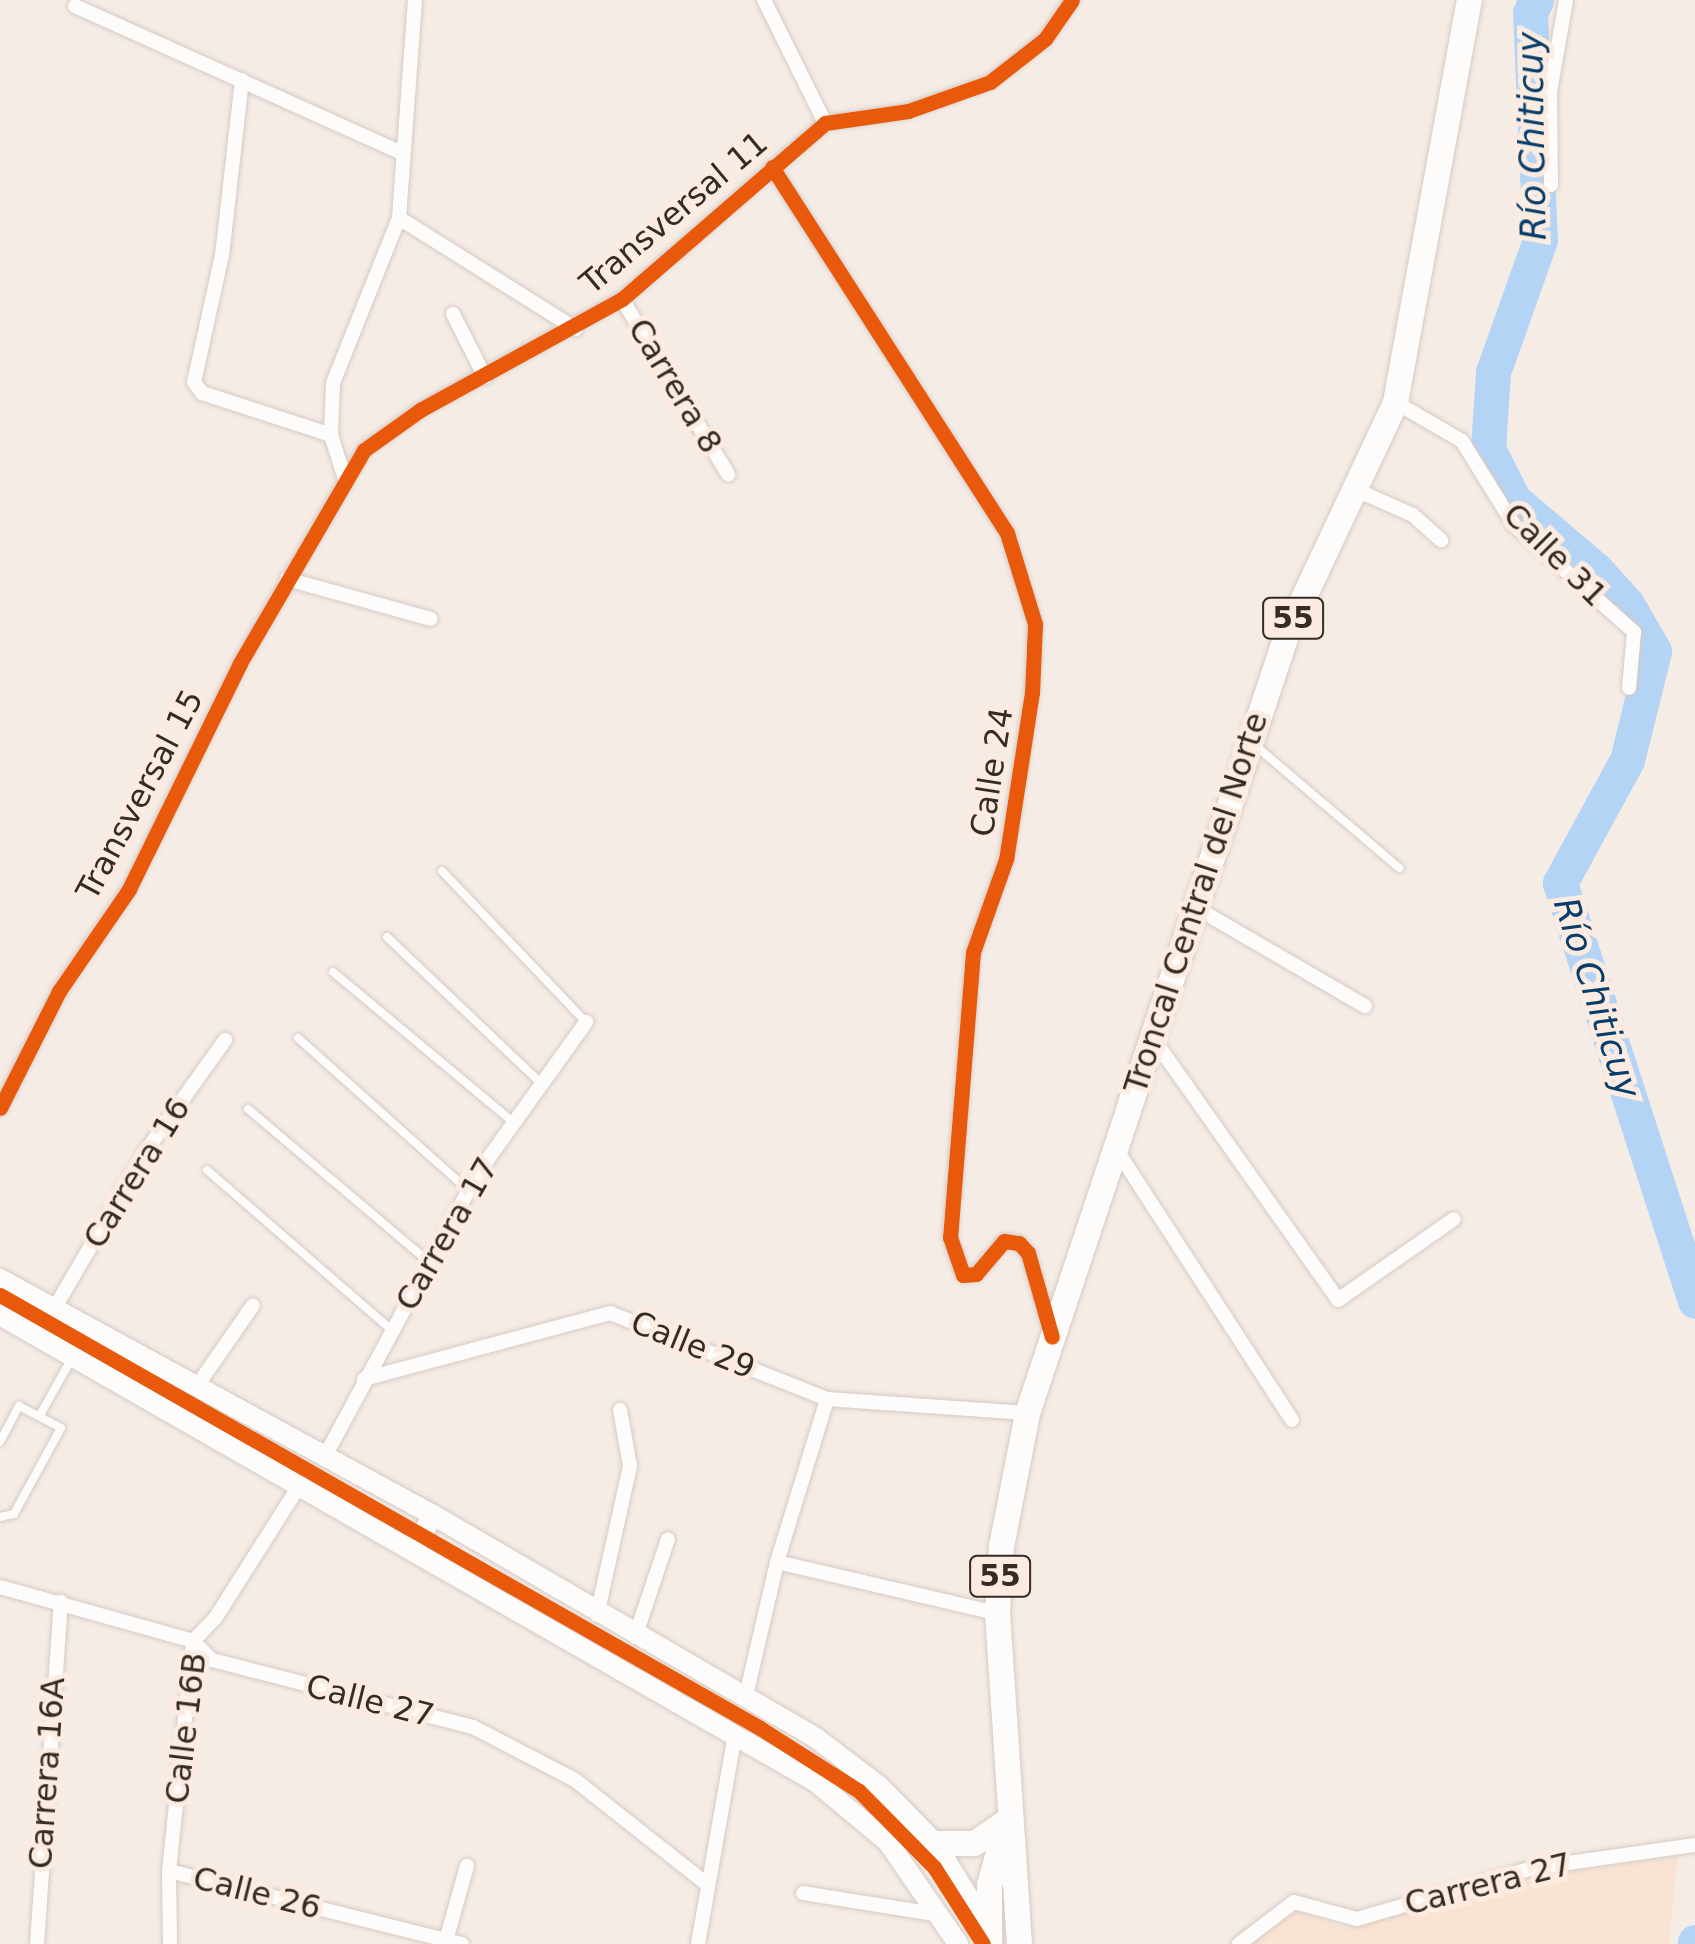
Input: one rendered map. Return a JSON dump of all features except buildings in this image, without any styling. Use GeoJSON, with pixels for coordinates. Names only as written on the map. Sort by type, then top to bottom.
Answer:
{"type":"FeatureCollection","features":[{"type":"Feature","properties":{"kind":"highway","name":"Troncal Central del Norte"},"geometry":{"type":"LineString","coordinates":[[1007,1821],[997,1613],[1011,1479],[1026,1412],[1286,632],[1395,402],[1469,0]]}},
{"type":"Feature","properties":{"kind":"highway"},"geometry":{"type":"LineString","coordinates":[[934,1843],[974,1842],[1007,1821]]}},
{"type":"Feature","properties":{"kind":"highway","name":"55"},"geometry":{"type":"LineString","coordinates":[[992,1939],[989,1885],[1007,1821]]}},
{"type":"Feature","properties":{"kind":"highway","name":"55"},"geometry":{"type":"LineString","coordinates":[[1007,1821],[1018,1884],[1018,1944]]}},
{"type":"Feature","properties":{"kind":"main road"},"geometry":{"type":"LineString","coordinates":[[0,1279],[433,1515],[634,1638],[832,1750],[879,1786],[934,1843],[992,1939]]}},
{"type":"Feature","properties":{"kind":"main road"},"geometry":{"type":"LineString","coordinates":[[0,1314],[301,1483],[734,1740],[816,1782],[888,1842],[944,1916],[958,1944]]}},
{"type":"Feature","properties":{"kind":"main road"},"geometry":{"type":"LineString","coordinates":[[413,1551],[433,1515]]}},
{"type":"Feature","properties":{"kind":"street"},"geometry":{"type":"LineString","coordinates":[[344,476],[331,435],[333,384],[398,218],[415,0]]}},
{"type":"Feature","properties":{"kind":"street"},"geometry":{"type":"LineString","coordinates":[[764,0],[824,123],[908,110],[990,82],[1045,39],[1072,0]]}},
{"type":"Feature","properties":{"kind":"street"},"geometry":{"type":"LineString","coordinates":[[1551,185],[1550,92],[1566,0]]}},
{"type":"Feature","properties":{"kind":"street"},"geometry":{"type":"LineString","coordinates":[[75,6],[402,153]]}},
{"type":"Feature","properties":{"kind":"street"},"geometry":{"type":"LineString","coordinates":[[242,80],[222,255],[194,382],[202,394],[331,435]]}},
{"type":"Feature","properties":{"kind":"street","name":"Transversal 11"},"geometry":{"type":"LineString","coordinates":[[240,663],[344,476],[364,450],[420,410],[576,329],[622,299],[824,123]]}},
{"type":"Feature","properties":{"kind":"street","name":"Calle 24"},"geometry":{"type":"LineString","coordinates":[[772,167],[1007,533],[1035,624],[1032,692],[1006,859],[973,952],[950,1236],[953,1263],[963,1275],[976,1274],[1004,1242],[1020,1242],[1052,1337]]}},
{"type":"Feature","properties":{"kind":"street"},"geometry":{"type":"LineString","coordinates":[[398,218],[576,329]]}},
{"type":"Feature","properties":{"kind":"street","name":"Carrera 8"},"geometry":{"type":"LineString","coordinates":[[622,299],[728,474]]}},
{"type":"Feature","properties":{"kind":"street"},"geometry":{"type":"LineString","coordinates":[[453,314],[485,377]]}},
{"type":"Feature","properties":{"kind":"street","name":"Calle 31"},"geometry":{"type":"LineString","coordinates":[[1395,402],[1462,442],[1514,525],[1634,632],[1629,688]]}},
{"type":"Feature","properties":{"kind":"street"},"geometry":{"type":"LineString","coordinates":[[1354,490],[1412,515],[1441,540]]}},
{"type":"Feature","properties":{"kind":"street"},"geometry":{"type":"LineString","coordinates":[[286,579],[431,619]]}},
{"type":"Feature","properties":{"kind":"street","name":"Transversal 15"},"geometry":{"type":"LineString","coordinates":[[0,1108],[59,991],[130,890],[240,663]]}},
{"type":"Feature","properties":{"kind":"street"},"geometry":{"type":"LineString","coordinates":[[1192,906],[1364,1006]]}},
{"type":"Feature","properties":{"kind":"street","name":"Carrera 17"},"geometry":{"type":"LineString","coordinates":[[325,1456],[469,1190],[586,1022]]}},
{"type":"Feature","properties":{"kind":"street"},"geometry":{"type":"LineString","coordinates":[[1151,1036],[1338,1300],[1454,1219]]}},
{"type":"Feature","properties":{"kind":"street","name":"Carrera 16"},"geometry":{"type":"LineString","coordinates":[[54,1308],[148,1148],[225,1040]]}},
{"type":"Feature","properties":{"kind":"street"},"geometry":{"type":"LineString","coordinates":[[1116,1149],[1292,1420]]}},
{"type":"Feature","properties":{"kind":"street"},"geometry":{"type":"LineString","coordinates":[[197,1386],[253,1305]]}},
{"type":"Feature","properties":{"kind":"street","name":"Calle 29"},"geometry":{"type":"LineString","coordinates":[[364,1379],[610,1313],[827,1398],[1026,1412]]}},
{"type":"Feature","properties":{"kind":"street"},"geometry":{"type":"LineString","coordinates":[[745,1700],[776,1562],[827,1398]]}},
{"type":"Feature","properties":{"kind":"street"},"geometry":{"type":"LineString","coordinates":[[597,1615],[630,1466],[620,1410]]}},
{"type":"Feature","properties":{"kind":"street","name":"Calle 16B"},"geometry":{"type":"LineString","coordinates":[[170,1944],[168,1870],[193,1641],[216,1617],[301,1483]]}},
{"type":"Feature","properties":{"kind":"street"},"geometry":{"type":"LineString","coordinates":[[634,1638],[668,1540]]}},
{"type":"Feature","properties":{"kind":"street"},"geometry":{"type":"LineString","coordinates":[[776,1562],[997,1613]]}},
{"type":"Feature","properties":{"kind":"street","name":"Calle 27"},"geometry":{"type":"LineString","coordinates":[[0,1587],[193,1641],[212,1660],[473,1727],[574,1780],[708,1885]]}},
{"type":"Feature","properties":{"kind":"street","name":"Carrera 16A"},"geometry":{"type":"LineString","coordinates":[[37,1944],[60,1602]]}},
{"type":"Feature","properties":{"kind":"street"},"geometry":{"type":"LineString","coordinates":[[698,1944],[734,1740]]}},
{"type":"Feature","properties":{"kind":"street","name":"Carrera 27"},"geometry":{"type":"LineString","coordinates":[[1239,1944],[1294,1902],[1356,1919],[1533,1868],[1695,1845]]}},
{"type":"Feature","properties":{"kind":"street"},"geometry":{"type":"LineString","coordinates":[[447,1937],[467,1866]]}},
{"type":"Feature","properties":{"kind":"street","name":"Calle 26"},"geometry":{"type":"LineString","coordinates":[[168,1870],[447,1937],[462,1944]]}},
{"type":"Feature","properties":{"kind":"street"},"geometry":{"type":"LineString","coordinates":[[804,1893],[944,1916]]}},
{"type":"Feature","properties":{"kind":"lane"},"geometry":{"type":"LineString","coordinates":[[1249,740],[1399,868]]}},
{"type":"Feature","properties":{"kind":"lane"},"geometry":{"type":"LineString","coordinates":[[442,871],[586,1022]]}},
{"type":"Feature","properties":{"kind":"lane"},"geometry":{"type":"LineString","coordinates":[[387,936],[542,1084]]}},
{"type":"Feature","properties":{"kind":"lane"},"geometry":{"type":"LineString","coordinates":[[334,972],[514,1124]]}},
{"type":"Feature","properties":{"kind":"lane"},"geometry":{"type":"LineString","coordinates":[[298,1038],[469,1190]]}},
{"type":"Feature","properties":{"kind":"lane"},"geometry":{"type":"LineString","coordinates":[[248,1109],[430,1263]]}},
{"type":"Feature","properties":{"kind":"lane"},"geometry":{"type":"LineString","coordinates":[[207,1170],[392,1330]]}},
{"type":"Feature","properties":{"kind":"lane"},"geometry":{"type":"LineString","coordinates":[[40,1415],[74,1356]]}},
{"type":"Feature","properties":{"kind":"lane"},"geometry":{"type":"LineString","coordinates":[[0,1442],[19,1406],[61,1428],[14,1514],[0,1516]]}},
{"type":"Feature","properties":{"kind":"shaded area"},"geometry":{"type":"Polygon","coordinates":[[[1678,1856],[1669,1944],[1245,1944],[1288,1907],[1345,1928],[1483,1885],[1678,1856]]]}},
{"type":"Feature","properties":{"kind":"waterway","name":"Río Chiticuy"},"geometry":{"type":"LineString","coordinates":[[1536,0],[1530,13],[1540,240],[1493,372],[1488,449],[1514,500],[1596,570],[1627,604],[1654,651],[1627,760],[1560,883],[1695,1301]]}},
{"type":"Feature","properties":{"kind":"cycle path"},"geometry":{"type":"LineString","coordinates":[[0,1108],[59,991],[129,889],[240,663],[364,450],[420,410],[622,299],[825,123],[908,111],[990,82],[1045,39],[1072,0]]}},
{"type":"Feature","properties":{"kind":"cycle path"},"geometry":{"type":"LineString","coordinates":[[772,167],[1007,533],[1035,624],[1032,692],[1006,859],[973,952],[950,1237],[963,1275],[976,1274],[1004,1241],[1019,1243],[1028,1253],[1052,1337]]}},
{"type":"Feature","properties":{"kind":"cycle path"},"geometry":{"type":"LineString","coordinates":[[0,1295],[760,1728],[859,1791],[934,1867],[983,1944]]}}]}
